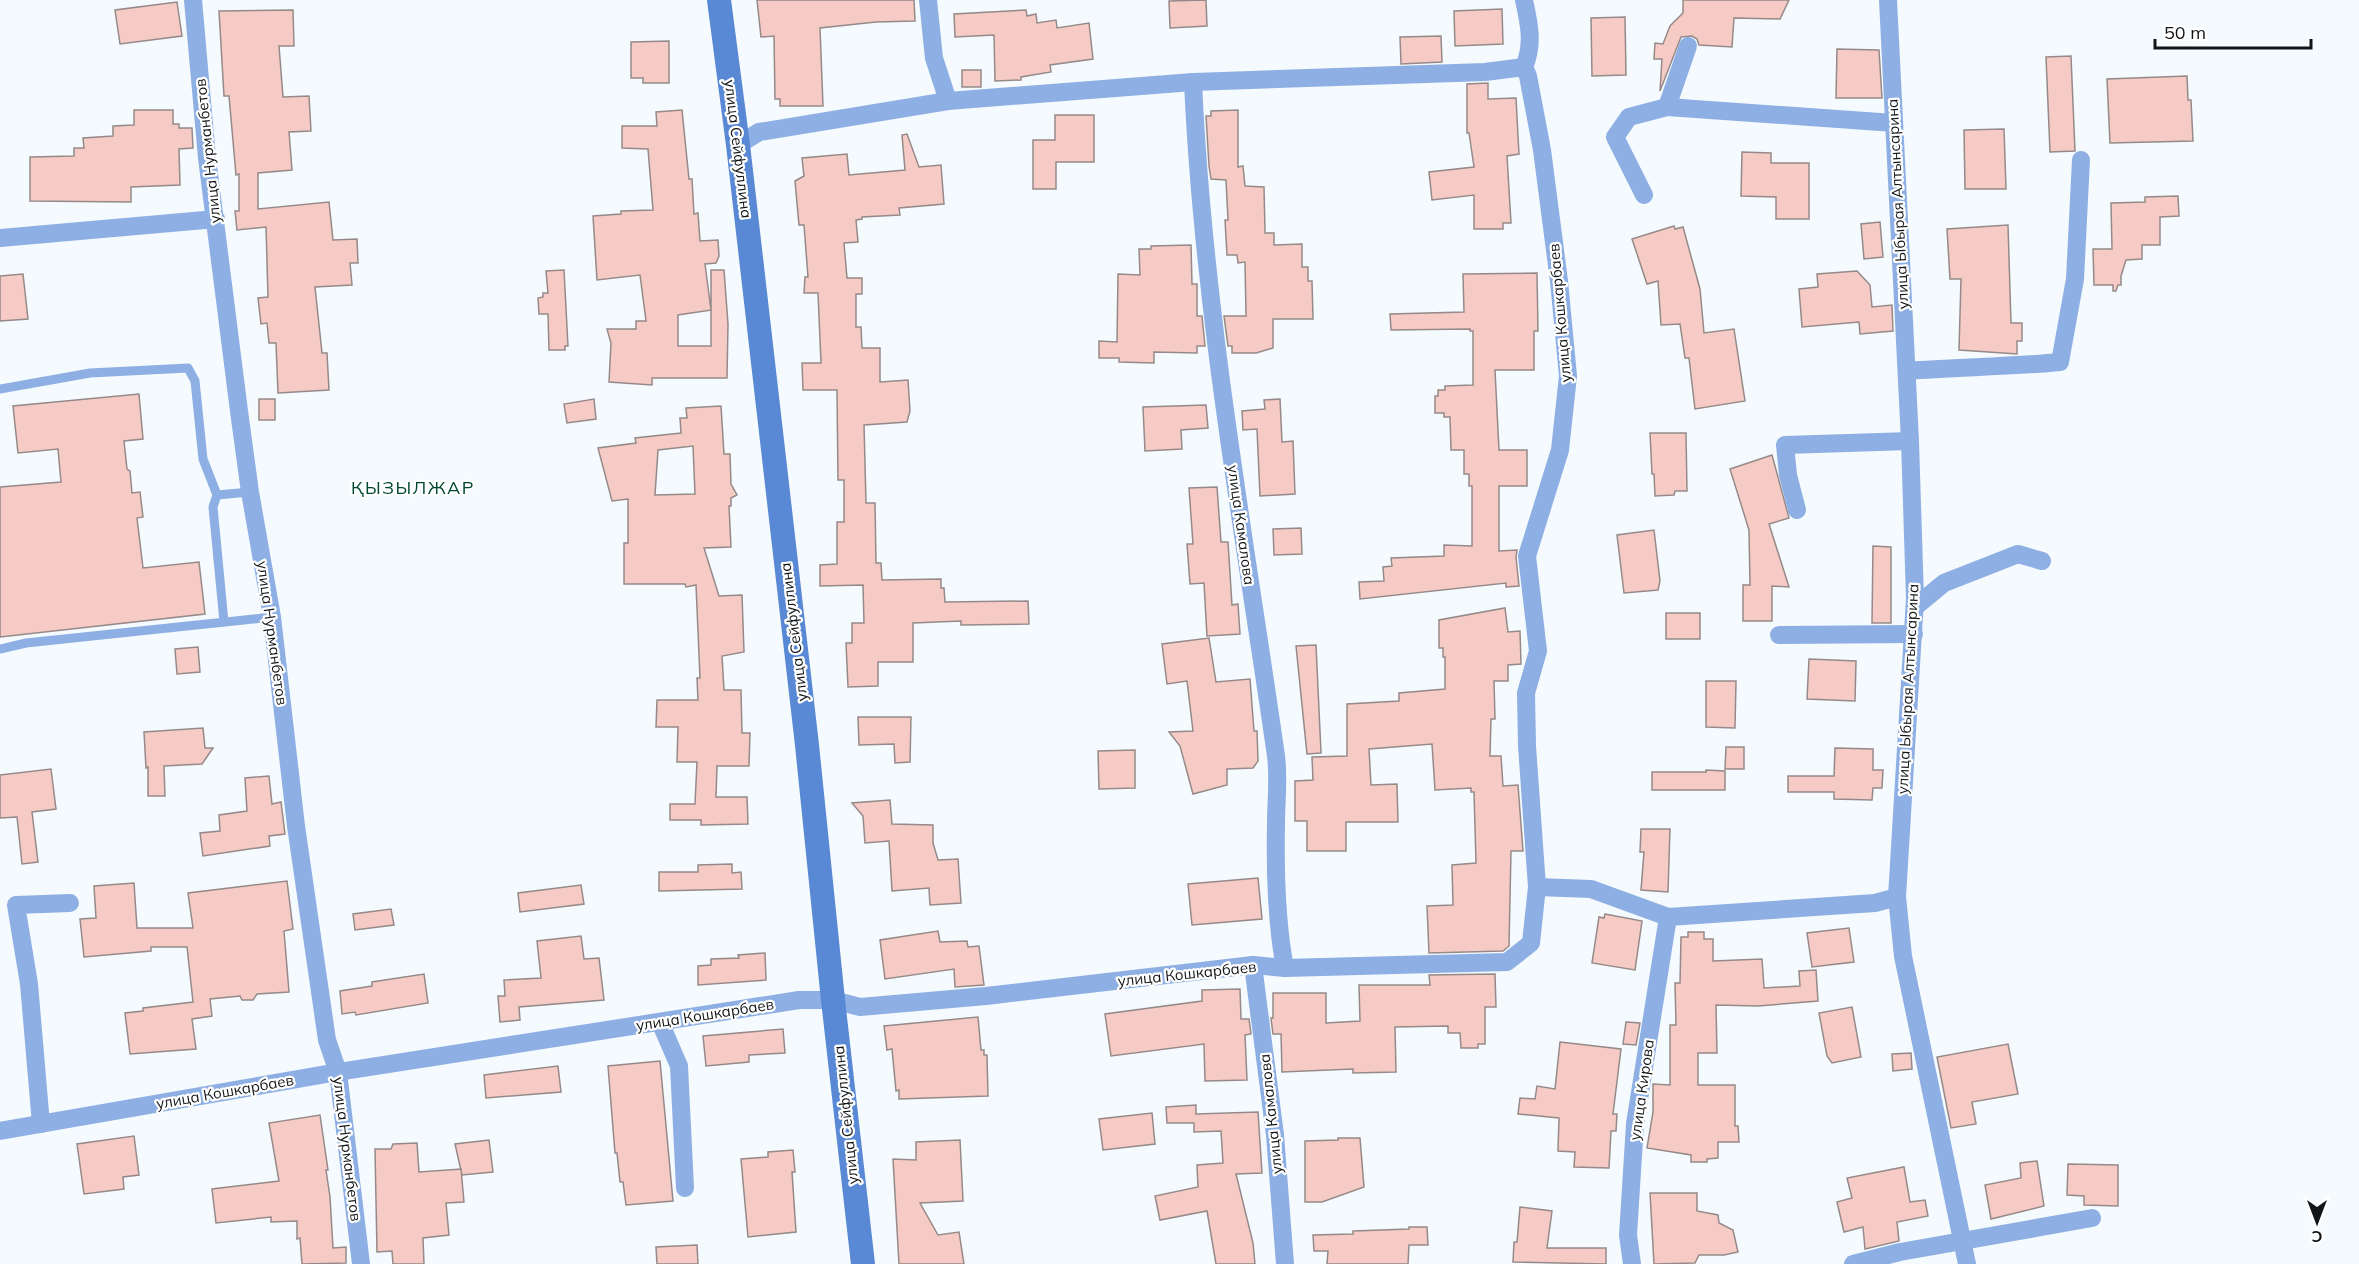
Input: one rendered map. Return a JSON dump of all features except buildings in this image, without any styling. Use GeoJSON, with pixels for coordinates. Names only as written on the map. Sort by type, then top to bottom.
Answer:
{"type":"FeatureCollection","features":[{"type":"Feature","properties":{"kind":"street","name":"улица Нурманбетов"},"geometry":{"type":"LineString","coordinates":[[193,0],[207,158],[250,492],[272,617],[296,826],[327,1040],[338,1072],[361,1264]]}},
{"type":"Feature","properties":{"kind":"street","name":"улица Сейфуллина"},"geometry":{"type":"LineString","coordinates":[[719,0],[738,145],[807,745],[863,1264]]}},
{"type":"Feature","properties":{"kind":"street"},"geometry":{"type":"LineString","coordinates":[[928,0],[934,58],[948,101]]}},
{"type":"Feature","properties":{"kind":"street","name":"улица Кошкарбаев"},"geometry":{"type":"LineString","coordinates":[[0,1131],[338,1072],[799,1000],[833,1000],[860,1007],[986,996],[1253,965],[1285,968],[1507,962],[1531,943],[1537,887],[1527,746],[1526,693],[1538,651],[1527,556],[1560,450],[1568,376],[1559,281],[1542,150],[1528,76],[1524,67],[1528,58],[1531,36],[1524,0]]}},
{"type":"Feature","properties":{"kind":"street","name":"улица Ыбырая Алтынсарина"},"geometry":{"type":"LineString","coordinates":[[1888,0],[1907,371],[1915,607],[1897,897],[1903,956],[1967,1264]]}},
{"type":"Feature","properties":{"kind":"street"},"geometry":{"type":"LineString","coordinates":[[1667,107],[1688,46]]}},
{"type":"Feature","properties":{"kind":"street"},"geometry":{"type":"LineString","coordinates":[[738,145],[759,132],[948,101],[1193,82],[1485,72],[1524,67]]}},
{"type":"Feature","properties":{"kind":"street","name":"улица Камалова"},"geometry":{"type":"LineString","coordinates":[[1193,82],[1204,249],[1237,496],[1277,759],[1275,860],[1280,942],[1285,968]]}},
{"type":"Feature","properties":{"kind":"street"},"geometry":{"type":"LineString","coordinates":[[1644,195],[1616,138],[1629,117],[1667,107],[1894,123]]}},
{"type":"Feature","properties":{"kind":"street"},"geometry":{"type":"LineString","coordinates":[[1907,371],[2060,363],[2075,279],[2081,160]]}},
{"type":"Feature","properties":{"kind":"street"},"geometry":{"type":"LineString","coordinates":[[0,238],[216,219]]}},
{"type":"Feature","properties":{"kind":"street"},"geometry":{"type":"LineString","coordinates":[[1797,510],[1788,475],[1785,445],[1910,441]]}},
{"type":"Feature","properties":{"kind":"street"},"geometry":{"type":"LineString","coordinates":[[1915,607],[1944,583],[2018,554],[2042,561]]}},
{"type":"Feature","properties":{"kind":"street"},"geometry":{"type":"LineString","coordinates":[[1779,635],[1914,634]]}},
{"type":"Feature","properties":{"kind":"street"},"geometry":{"type":"LineString","coordinates":[[1537,887],[1591,889],[1668,917],[1875,903],[1897,897]]}},
{"type":"Feature","properties":{"kind":"street"},"geometry":{"type":"LineString","coordinates":[[41,1124],[29,984],[16,905],[70,903]]}},
{"type":"Feature","properties":{"kind":"street","name":"улица Кирова"},"geometry":{"type":"LineString","coordinates":[[1632,1264],[1628,1235],[1635,1124],[1668,917]]}},
{"type":"Feature","properties":{"kind":"street","name":"улица Камалова"},"geometry":{"type":"LineString","coordinates":[[1253,965],[1275,1135],[1285,1264]]}},
{"type":"Feature","properties":{"kind":"street"},"geometry":{"type":"LineString","coordinates":[[660,1022],[679,1066],[685,1188]]}},
{"type":"Feature","properties":{"kind":"street"},"geometry":{"type":"LineString","coordinates":[[1853,1264],[1900,1252],[2092,1218]]}},
{"type":"Feature","properties":{"kind":"lane"},"geometry":{"type":"LineString","coordinates":[[0,388],[90,372],[188,368],[195,381],[203,459],[217,495],[213,507],[224,622]]}},
{"type":"Feature","properties":{"kind":"lane"},"geometry":{"type":"LineString","coordinates":[[217,495],[250,492]]}},
{"type":"Feature","properties":{"kind":"lane"},"geometry":{"type":"LineString","coordinates":[[0,649],[26,643],[272,617]]}},
{"type":"Feature","properties":{"kind":"district","name":"ҚЫЗЫЛЖАР"},"geometry":{"type":"Point","coordinates":[413,488]}}]}
